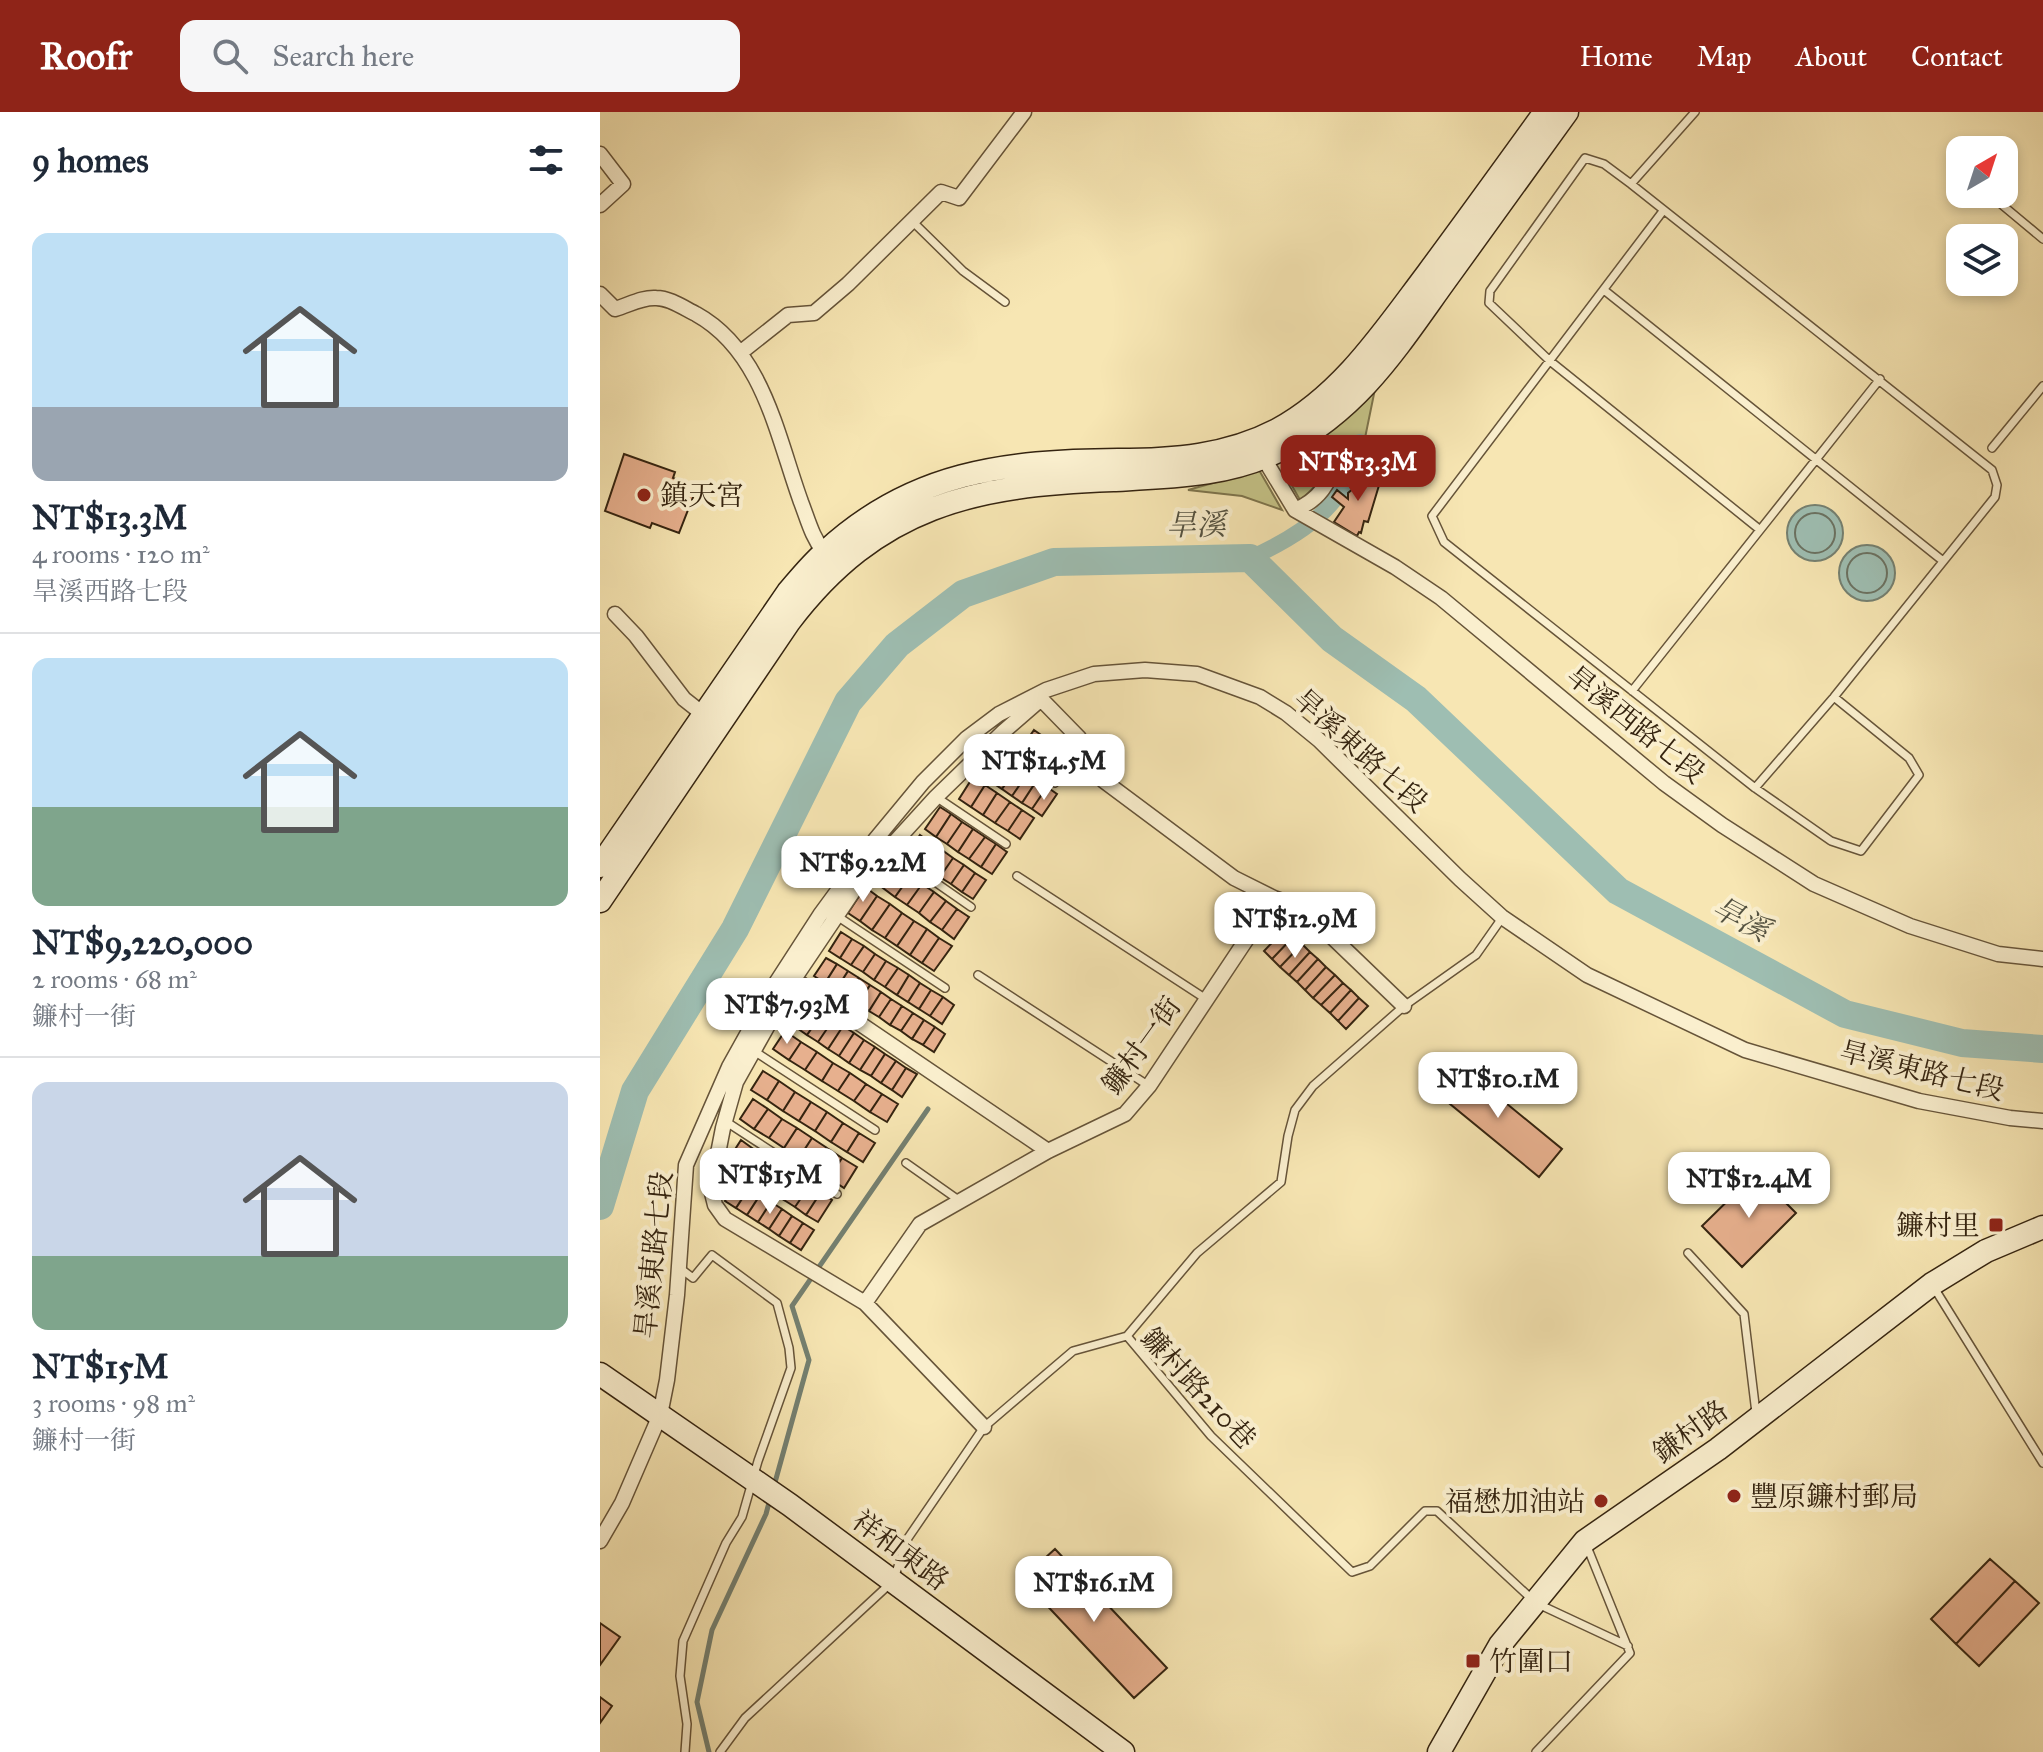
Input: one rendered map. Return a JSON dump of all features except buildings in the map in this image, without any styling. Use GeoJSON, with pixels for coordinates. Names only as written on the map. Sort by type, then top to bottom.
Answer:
{"type":"FeatureCollection","features":[{"type":"Feature","properties":{"kind":"street"},"geometry":{"type":"LineString","coordinates":[[740,353],[788,315],[814,313],[941,192],[959,198],[1024,112]]}},
{"type":"Feature","properties":{"kind":"street"},"geometry":{"type":"LineString","coordinates":[[600,866],[788,592],[824,552],[861,523],[900,499],[942,481],[979,470],[1035,464],[1181,459],[1259,449],[1307,411],[1359,362],[1545,112]]}},
{"type":"Feature","properties":{"kind":"street"},"geometry":{"type":"LineString","coordinates":[[600,901],[808,597],[843,562],[904,520],[962,498],[1046,484],[1198,474],[1259,449],[1309,434],[1343,410],[1363,389],[1567,112]]}},
{"type":"Feature","properties":{"kind":"street"},"geometry":{"type":"LineString","coordinates":[[600,154],[623,184],[600,205]]}},
{"type":"Feature","properties":{"kind":"street"},"geometry":{"type":"LineString","coordinates":[[600,294],[615,309],[643,299],[658,298],[676,303],[716,325],[740,353],[774,415],[790,470],[816,541],[824,552]]}},
{"type":"Feature","properties":{"kind":"street","name":"旱溪西路七段"},"geometry":{"type":"LineString","coordinates":[[1259,449],[1300,513],[1395,567],[1441,598],[1664,783],[1722,825],[1814,884],[1910,926],[1998,954],[2043,959]]}},
{"type":"Feature","properties":{"kind":"street"},"geometry":{"type":"LineString","coordinates":[[1300,513],[1322,492],[1336,459]]}},
{"type":"Feature","properties":{"kind":"street"},"geometry":{"type":"LineString","coordinates":[[615,614],[684,699],[703,714]]}},
{"type":"Feature","properties":{"kind":"street","name":"旱溪東路七段"},"geometry":{"type":"LineString","coordinates":[[600,1541],[622,1503],[660,1415],[667,1380],[679,1268],[686,1165],[729,1067],[774,986],[820,915],[875,840],[923,782],[967,738],[999,714],[1046,690],[1094,674],[1145,670],[1197,674],[1260,697],[1319,740],[1502,917],[1587,975],[1745,1050],[1919,1101],[2043,1121]]}},
{"type":"Feature","properties":{"kind":"street"},"geometry":{"type":"LineString","coordinates":[[984,1427],[865,1303],[725,1219],[715,1205],[711,1189],[736,1082],[794,979],[852,893],[936,797],[1041,699],[1079,738],[1104,781],[1234,878],[1302,908],[1404,1006]]}},
{"type":"Feature","properties":{"kind":"street","name":"鐮村一街"},"geometry":{"type":"LineString","coordinates":[[865,1303],[920,1224],[1048,1151],[1125,1114],[1149,1086],[1274,898]]}},
{"type":"Feature","properties":{"kind":"street"},"geometry":{"type":"LineString","coordinates":[[794,979],[1048,1151]]}},
{"type":"Feature","properties":{"kind":"street","name":"鎌村路"},"geometry":{"type":"LineString","coordinates":[[1439,1752],[1500,1645],[1585,1541],[1756,1420],[1932,1284],[1986,1251],[2043,1227]]}},
{"type":"Feature","properties":{"kind":"street","name":"祥和東路"},"geometry":{"type":"LineString","coordinates":[[600,1374],[753,1478],[1123,1752]]}},
{"type":"Feature","properties":{"kind":"lane"},"geometry":{"type":"LineString","coordinates":[[1631,184],[1695,112]]}},
{"type":"Feature","properties":{"kind":"lane"},"geometry":{"type":"LineString","coordinates":[[1755,788],[1834,697],[1995,497],[1997,485],[1992,470],[1880,379],[1631,184],[1604,164],[1585,158],[1490,291],[1489,303],[1550,361],[1759,529]]}},
{"type":"Feature","properties":{"kind":"lane"},"geometry":{"type":"LineString","coordinates":[[2006,208],[2043,239]]}},
{"type":"Feature","properties":{"kind":"lane"},"geometry":{"type":"LineString","coordinates":[[1663,211],[1432,516],[1444,542],[1755,788],[1831,841],[1861,851],[1919,775],[1909,758],[1834,697]]}},
{"type":"Feature","properties":{"kind":"lane"},"geometry":{"type":"LineString","coordinates":[[912,221],[963,271],[1005,302]]}},
{"type":"Feature","properties":{"kind":"lane"},"geometry":{"type":"LineString","coordinates":[[1604,290],[1943,561]]}},
{"type":"Feature","properties":{"kind":"lane"},"geometry":{"type":"LineString","coordinates":[[1632,691],[1880,379]]}},
{"type":"Feature","properties":{"kind":"lane"},"geometry":{"type":"LineString","coordinates":[[1992,448],[2043,386]]}},
{"type":"Feature","properties":{"kind":"lane"},"geometry":{"type":"LineString","coordinates":[[994,741],[1055,783]]}},
{"type":"Feature","properties":{"kind":"lane"},"geometry":{"type":"LineString","coordinates":[[936,797],[1006,844]]}},
{"type":"Feature","properties":{"kind":"lane"},"geometry":{"type":"LineString","coordinates":[[889,850],[971,907]]}},
{"type":"Feature","properties":{"kind":"lane"},"geometry":{"type":"LineString","coordinates":[[1017,876],[1206,999]]}},
{"type":"Feature","properties":{"kind":"lane"},"geometry":{"type":"LineString","coordinates":[[837,916],[945,988]]}},
{"type":"Feature","properties":{"kind":"lane"},"geometry":{"type":"LineString","coordinates":[[1127,1336],[1197,1253],[1281,1182],[1295,1110],[1313,1086],[1404,1006],[1476,955],[1502,917]]}},
{"type":"Feature","properties":{"kind":"lane"},"geometry":{"type":"LineString","coordinates":[[978,975],[1149,1086]]}},
{"type":"Feature","properties":{"kind":"lane"},"geometry":{"type":"LineString","coordinates":[[754,1051],[875,1130]]}},
{"type":"Feature","properties":{"kind":"lane"},"geometry":{"type":"LineString","coordinates":[[725,1121],[837,1194]]}},
{"type":"Feature","properties":{"kind":"lane"},"geometry":{"type":"LineString","coordinates":[[906,1163],[960,1201]]}},
{"type":"Feature","properties":{"kind":"lane"},"geometry":{"type":"LineString","coordinates":[[1688,1253],[1744,1314],[1756,1420]]}},
{"type":"Feature","properties":{"kind":"lane"},"geometry":{"type":"LineString","coordinates":[[679,1268],[693,1278],[712,1255],[777,1303],[791,1368],[742,1517],[726,1543],[683,1641],[680,1676],[687,1724],[685,1752]]}},
{"type":"Feature","properties":{"kind":"lane"},"geometry":{"type":"LineString","coordinates":[[1932,1284],[2043,1463]]}},
{"type":"Feature","properties":{"kind":"lane","name":"鐮村路210巷"},"geometry":{"type":"LineString","coordinates":[[720,1752],[745,1718],[893,1581],[908,1538],[984,1427],[1073,1351],[1127,1336],[1211,1436],[1352,1572],[1370,1566],[1425,1511],[1437,1511],[1536,1603],[1628,1646]]}},
{"type":"Feature","properties":{"kind":"lane"},"geometry":{"type":"LineString","coordinates":[[1536,1752],[1630,1653],[1585,1541]]}},
{"type":"Feature","properties":{"kind":"shaded area"},"geometry":{"type":"Polygon","coordinates":[[[1375,389],[1365,438],[1332,436],[1324,472],[1300,500],[1283,470],[1284,460],[1375,389]]]}},
{"type":"Feature","properties":{"kind":"shaded area"},"geometry":{"type":"Polygon","coordinates":[[[1259,470],[1282,510],[1242,496],[1188,490],[1259,470]]]}},
{"type":"Feature","properties":{"kind":"water"},"geometry":{"type":"Polygon","coordinates":[[[1815,505],[1835,513],[1843,533],[1835,553],[1815,561],[1795,553],[1787,533],[1795,513],[1815,505]]]}},
{"type":"Feature","properties":{"kind":"water"},"geometry":{"type":"Polygon","coordinates":[[[1867,545],[1887,553],[1895,573],[1887,593],[1867,601],[1847,593],[1839,573],[1847,553],[1867,545]]]}},
{"type":"Feature","properties":{"kind":"waterway"},"geometry":{"type":"LineString","coordinates":[[1250,558],[1293,536],[1330,505],[1344,483],[1360,442]]}},
{"type":"Feature","properties":{"kind":"waterway","name":"旱溪"},"geometry":{"type":"LineString","coordinates":[[600,1206],[635,1091],[735,929],[848,702],[897,645],[963,594],[1054,562],[1250,558],[1332,639],[1416,699],[1618,891],[1845,1014],[1962,1043],[2043,1049]]}},
{"type":"Feature","properties":{"kind":"waterway"},"geometry":{"type":"LineString","coordinates":[[774,1486],[809,1360],[792,1306],[928,1109]]}},
{"type":"Feature","properties":{"kind":"waterway"},"geometry":{"type":"LineString","coordinates":[[709,1752],[697,1702],[712,1630],[766,1514],[770,1499]]}},
{"type":"Feature","properties":{"kind":"place","name":"鎮天宮"},"geometry":{"type":"Point","coordinates":[644,495]}},
{"type":"Feature","properties":{"kind":"place","name":"鐮村里"},"geometry":{"type":"Point","coordinates":[1996,1225]}},
{"type":"Feature","properties":{"kind":"place","name":"豐原鐮村郵局"},"geometry":{"type":"Point","coordinates":[1734,1496]}},
{"type":"Feature","properties":{"kind":"place","name":"福懋加油站"},"geometry":{"type":"Point","coordinates":[1601,1501]}},
{"type":"Feature","properties":{"kind":"place","name":"竹圍口"},"geometry":{"type":"Point","coordinates":[1473,1661]}}]}
